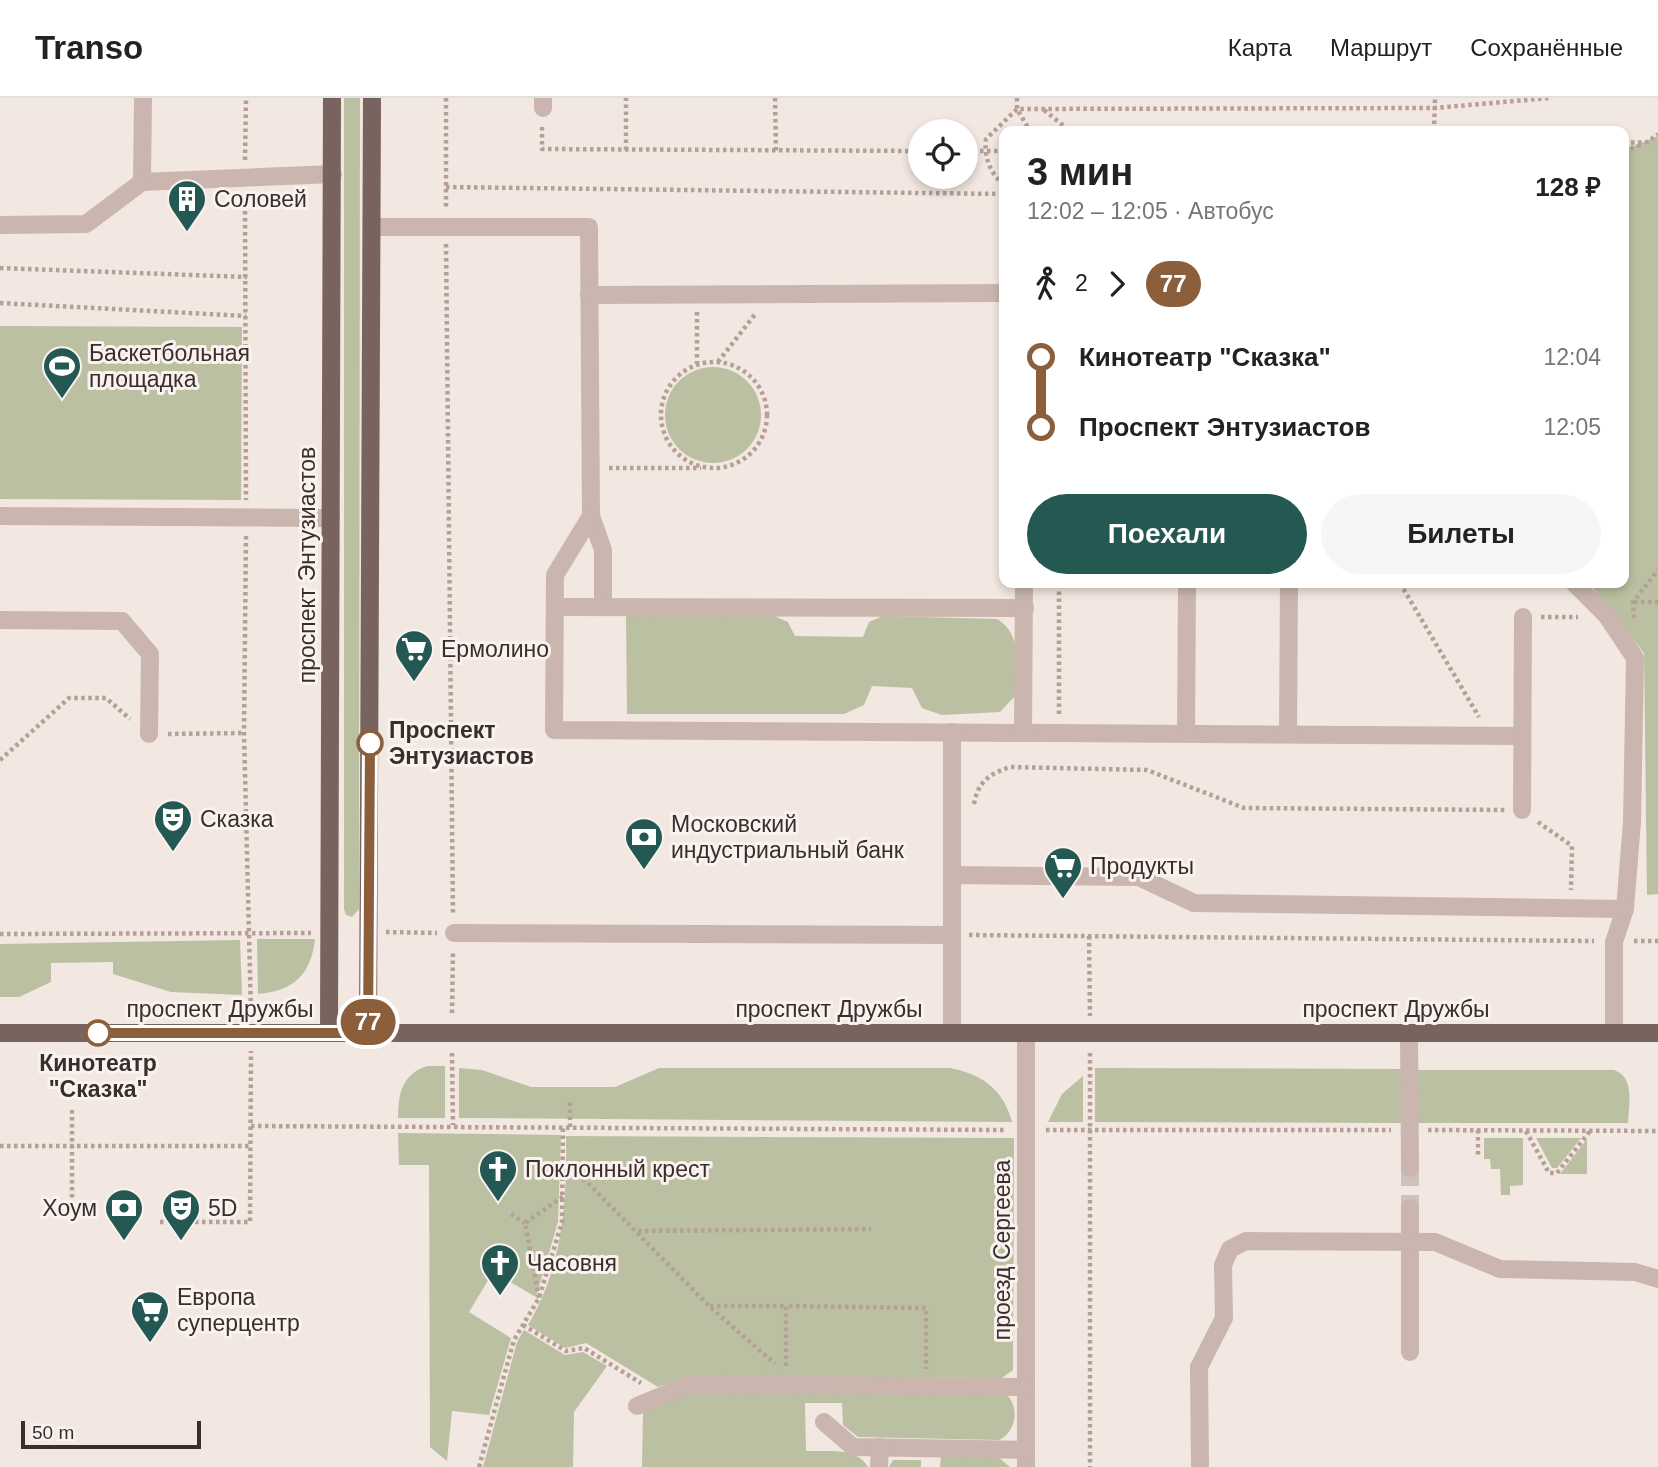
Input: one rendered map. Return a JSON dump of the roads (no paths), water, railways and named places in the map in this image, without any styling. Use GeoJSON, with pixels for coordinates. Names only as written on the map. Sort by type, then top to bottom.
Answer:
{"type":"FeatureCollection","features":[{"type":"Feature","properties":{"kind":"main road","name":"проспект Энтузиастов"},"geometry":{"type":"LineString","coordinates":[[329,1033],[332,933],[332,98]]}},
{"type":"Feature","properties":{"kind":"main road"},"geometry":{"type":"LineString","coordinates":[[368,1033],[372,98]]}},
{"type":"Feature","properties":{"kind":"main road","name":"проспект Дружбы"},"geometry":{"type":"LineString","coordinates":[[0,1033],[1658,1033]]}},
{"type":"Feature","properties":{"kind":"street"},"geometry":{"type":"LineString","coordinates":[[142,181],[143,98]]}},
{"type":"Feature","properties":{"kind":"street"},"geometry":{"type":"LineString","coordinates":[[0,225],[86,224],[142,181],[333,174]]}},
{"type":"Feature","properties":{"kind":"street"},"geometry":{"type":"LineString","coordinates":[[372,227],[589,226],[591,516],[603,550],[603,607]]}},
{"type":"Feature","properties":{"kind":"street"},"geometry":{"type":"LineString","coordinates":[[589,295],[999,293]]}},
{"type":"Feature","properties":{"kind":"street"},"geometry":{"type":"LineString","coordinates":[[0,516],[331,518]]}},
{"type":"Feature","properties":{"kind":"street"},"geometry":{"type":"LineString","coordinates":[[591,516],[555,575],[555,730],[1522,736]]}},
{"type":"Feature","properties":{"kind":"street"},"geometry":{"type":"LineString","coordinates":[[1023,733],[1024,588]]}},
{"type":"Feature","properties":{"kind":"street"},"geometry":{"type":"LineString","coordinates":[[1186,734],[1187,588]]}},
{"type":"Feature","properties":{"kind":"street"},"geometry":{"type":"LineString","coordinates":[[1288,734],[1289,588]]}},
{"type":"Feature","properties":{"kind":"street"},"geometry":{"type":"LineString","coordinates":[[1579,588],[1607,616],[1635,658],[1632,822],[1625,909],[1614,942],[1614,1034]]}},
{"type":"Feature","properties":{"kind":"street"},"geometry":{"type":"LineString","coordinates":[[555,607],[1025,608]]}},
{"type":"Feature","properties":{"kind":"street"},"geometry":{"type":"LineString","coordinates":[[1522,810],[1523,617]]}},
{"type":"Feature","properties":{"kind":"street"},"geometry":{"type":"LineString","coordinates":[[0,620],[122,621],[150,654],[149,734]]}},
{"type":"Feature","properties":{"kind":"street"},"geometry":{"type":"LineString","coordinates":[[952,1034],[953,732]]}},
{"type":"Feature","properties":{"kind":"street"},"geometry":{"type":"LineString","coordinates":[[952,875],[1139,877],[1194,903],[1625,909]]}},
{"type":"Feature","properties":{"kind":"street"},"geometry":{"type":"LineString","coordinates":[[453,933],[952,935]]}},
{"type":"Feature","properties":{"kind":"street","name":"проезд Сергеева"},"geometry":{"type":"LineString","coordinates":[[1026,1034],[1026,1458]]}},
{"type":"Feature","properties":{"kind":"street"},"geometry":{"type":"LineString","coordinates":[[1409,1034],[1410,1168]]}},
{"type":"Feature","properties":{"kind":"street"},"geometry":{"type":"LineString","coordinates":[[1410,1208],[1410,1352]]}},
{"type":"Feature","properties":{"kind":"street"},"geometry":{"type":"LineString","coordinates":[[1200,1467],[1199,1367],[1224,1318],[1223,1265],[1230,1250],[1245,1241],[1435,1242],[1500,1269],[1635,1272],[1658,1279]]}},
{"type":"Feature","properties":{"kind":"street"},"geometry":{"type":"LineString","coordinates":[[637,1406],[660,1394],[690,1384],[926,1384],[1026,1387]]}},
{"type":"Feature","properties":{"kind":"street"},"geometry":{"type":"LineString","coordinates":[[824,1422],[853,1447],[1026,1458]]}},
{"type":"Feature","properties":{"kind":"street"},"geometry":{"type":"LineString","coordinates":[[879,1467],[880,1447]]}},
{"type":"Feature","properties":{"kind":"tunnel"},"geometry":{"type":"LineString","coordinates":[[1410,1168],[1410,1208]]}},
{"type":"Feature","properties":{"kind":"place","name":"Соловей"},"geometry":{"type":"Point","coordinates":[187,233]}},
{"type":"Feature","properties":{"kind":"place","name":"Баскетбольная площадка"},"geometry":{"type":"Point","coordinates":[62,400]}},
{"type":"Feature","properties":{"kind":"place","name":"Ермолино"},"geometry":{"type":"Point","coordinates":[414,683]}},
{"type":"Feature","properties":{"kind":"place","name":"Проспект Энтузиастов"},"geometry":{"type":"Point","coordinates":[370,743]}},
{"type":"Feature","properties":{"kind":"place","name":"Сказка"},"geometry":{"type":"Point","coordinates":[173,853]}},
{"type":"Feature","properties":{"kind":"place","name":"Московский индустриальный банк"},"geometry":{"type":"Point","coordinates":[644,871]}},
{"type":"Feature","properties":{"kind":"place","name":"Продукты"},"geometry":{"type":"Point","coordinates":[1063,900]}},
{"type":"Feature","properties":{"kind":"place","name":"Кинотеатр \"Сказка\""},"geometry":{"type":"Point","coordinates":[98,1033]}},
{"type":"Feature","properties":{"kind":"place","name":"Поклонный крест"},"geometry":{"type":"Point","coordinates":[498,1203]}},
{"type":"Feature","properties":{"kind":"place","name":"Хоум"},"geometry":{"type":"Point","coordinates":[124,1242]}},
{"type":"Feature","properties":{"kind":"place","name":"5D"},"geometry":{"type":"Point","coordinates":[181,1242]}},
{"type":"Feature","properties":{"kind":"place","name":"Часовня"},"geometry":{"type":"Point","coordinates":[500,1297]}},
{"type":"Feature","properties":{"kind":"place","name":"Европа суперцентр"},"geometry":{"type":"Point","coordinates":[150,1344]}}]}
